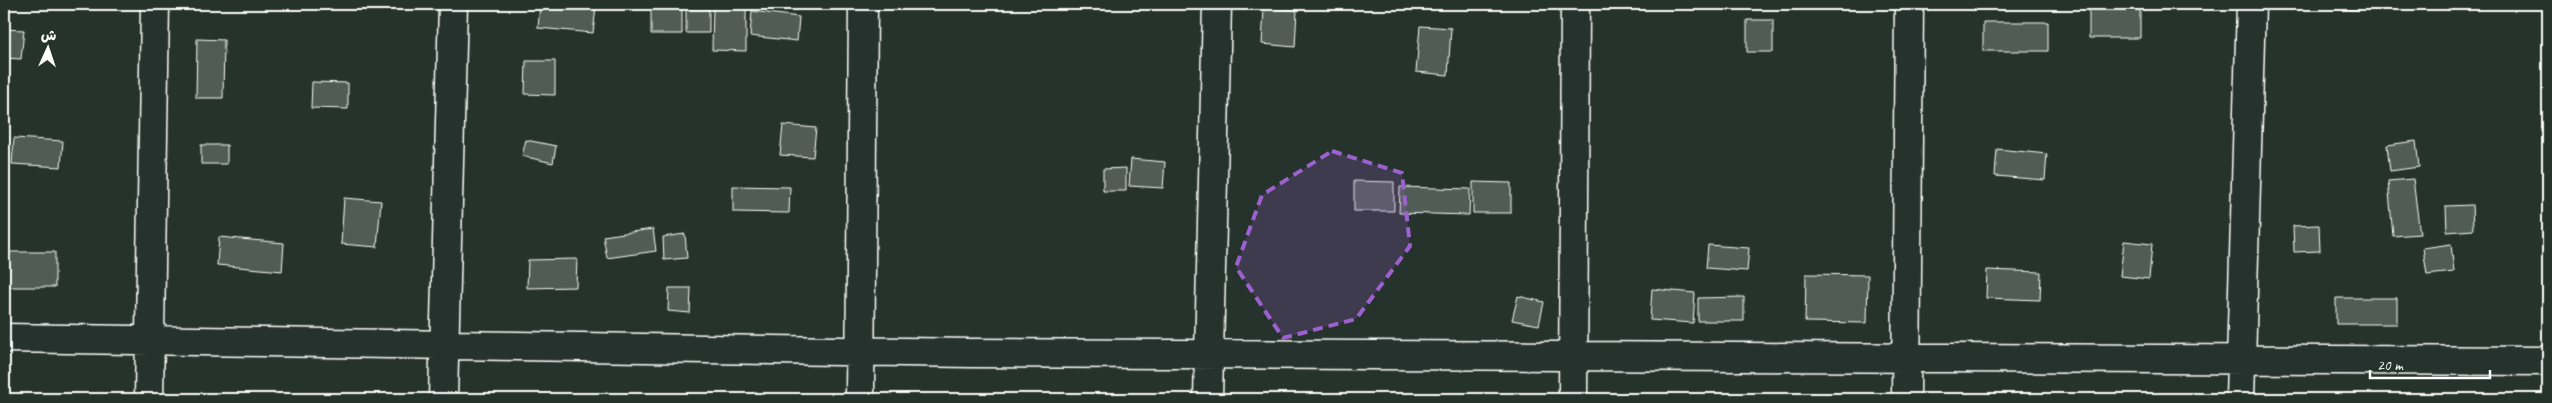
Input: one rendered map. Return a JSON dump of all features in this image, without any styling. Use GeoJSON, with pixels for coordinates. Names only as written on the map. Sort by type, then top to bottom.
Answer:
{"type":"FeatureCollection","features":[{"type":"Feature","properties":{"kind":"street"},"geometry":{"type":"LineString","coordinates":[[149,399],[155,4]]}},
{"type":"Feature","properties":{"kind":"street"},"geometry":{"type":"LineString","coordinates":[[443,399],[453,4]]}},
{"type":"Feature","properties":{"kind":"street"},"geometry":{"type":"LineString","coordinates":[[860,399],[863,4]]}},
{"type":"Feature","properties":{"kind":"street"},"geometry":{"type":"LineString","coordinates":[[1208,399],[1217,4]]}},
{"type":"Feature","properties":{"kind":"street"},"geometry":{"type":"LineString","coordinates":[[1573,399],[1575,4]]}},
{"type":"Feature","properties":{"kind":"street"},"geometry":{"type":"LineString","coordinates":[[1906,399],[1909,4]]}},
{"type":"Feature","properties":{"kind":"street"},"geometry":{"type":"LineString","coordinates":[[2240,399],[2251,4]]}},
{"type":"Feature","properties":{"kind":"street"},"geometry":{"type":"LineString","coordinates":[[4,338],[151,342],[861,352],[2548,361]]}},
{"type":"Feature","properties":{"kind":"highlighted area"},"geometry":{"type":"Polygon","coordinates":[[[1332,151],[1402,173],[1410,246],[1356,319],[1283,338],[1236,267],[1262,195],[1332,151]]]}},
{"type":"Feature","properties":{"kind":"building"},"geometry":{"type":"Polygon","coordinates":[[[540,4],[596,7],[593,33],[538,28],[540,4]]]}},
{"type":"Feature","properties":{"kind":"building"},"geometry":{"type":"Polygon","coordinates":[[[651,4],[682,4],[682,34],[651,34],[651,4]]]}},
{"type":"Feature","properties":{"kind":"building"},"geometry":{"type":"Polygon","coordinates":[[[2335,4],[2359,4],[2360,10],[2335,9],[2335,4]]]}},
{"type":"Feature","properties":{"kind":"building"},"geometry":{"type":"Polygon","coordinates":[[[713,7],[746,7],[746,51],[712,50],[713,7]]]}},
{"type":"Feature","properties":{"kind":"building"},"geometry":{"type":"Polygon","coordinates":[[[1264,8],[1297,10],[1295,47],[1262,44],[1264,8]]]}},
{"type":"Feature","properties":{"kind":"building"},"geometry":{"type":"Polygon","coordinates":[[[686,9],[709,9],[709,33],[686,33],[686,9]]]}},
{"type":"Feature","properties":{"kind":"building"},"geometry":{"type":"Polygon","coordinates":[[[2089,9],[2140,10],[2140,38],[2089,38],[2089,9]]]}},
{"type":"Feature","properties":{"kind":"building"},"geometry":{"type":"Polygon","coordinates":[[[752,11],[799,17],[797,41],[750,36],[752,11]]]}},
{"type":"Feature","properties":{"kind":"building"},"geometry":{"type":"Polygon","coordinates":[[[1747,20],[1773,20],[1773,52],[1747,52],[1747,20]]]}},
{"type":"Feature","properties":{"kind":"building"},"geometry":{"type":"Polygon","coordinates":[[[1983,22],[2048,22],[2048,51],[1983,51],[1983,22]]]}},
{"type":"Feature","properties":{"kind":"building"},"geometry":{"type":"Polygon","coordinates":[[[1420,26],[1451,28],[1448,75],[1416,72],[1420,26]]]}},
{"type":"Feature","properties":{"kind":"building"},"geometry":{"type":"Polygon","coordinates":[[[4,29],[24,30],[21,59],[4,58],[4,29]]]}},
{"type":"Feature","properties":{"kind":"building"},"geometry":{"type":"Polygon","coordinates":[[[197,39],[224,40],[223,98],[196,98],[197,39]]]}},
{"type":"Feature","properties":{"kind":"building"},"geometry":{"type":"Polygon","coordinates":[[[526,61],[555,61],[555,95],[525,94],[526,61]]]}},
{"type":"Feature","properties":{"kind":"building"},"geometry":{"type":"Polygon","coordinates":[[[312,82],[348,83],[348,109],[311,108],[312,82]]]}},
{"type":"Feature","properties":{"kind":"building"},"geometry":{"type":"Polygon","coordinates":[[[783,125],[816,128],[813,157],[780,155],[783,125]]]}},
{"type":"Feature","properties":{"kind":"building"},"geometry":{"type":"Polygon","coordinates":[[[14,138],[63,141],[61,167],[12,164],[14,138]]]}},
{"type":"Feature","properties":{"kind":"building"},"geometry":{"type":"Polygon","coordinates":[[[526,140],[556,146],[553,163],[522,156],[526,140]]]}},
{"type":"Feature","properties":{"kind":"building"},"geometry":{"type":"Polygon","coordinates":[[[2416,141],[2419,167],[2390,171],[2387,145],[2416,141]]]}},
{"type":"Feature","properties":{"kind":"building"},"geometry":{"type":"Polygon","coordinates":[[[201,145],[227,145],[227,164],[201,164],[201,145]]]}},
{"type":"Feature","properties":{"kind":"building"},"geometry":{"type":"Polygon","coordinates":[[[1997,149],[2047,154],[2045,180],[1995,176],[1997,149]]]}},
{"type":"Feature","properties":{"kind":"building"},"geometry":{"type":"Polygon","coordinates":[[[1131,159],[1165,162],[1163,188],[1129,186],[1131,159]]]}},
{"type":"Feature","properties":{"kind":"building"},"geometry":{"type":"Polygon","coordinates":[[[1126,168],[1126,191],[1103,191],[1103,169],[1126,168]]]}},
{"type":"Feature","properties":{"kind":"building"},"geometry":{"type":"Polygon","coordinates":[[[2413,179],[2420,234],[2393,236],[2388,181],[2413,179]]]}},
{"type":"Feature","properties":{"kind":"building"},"geometry":{"type":"Polygon","coordinates":[[[1354,181],[1394,182],[1394,211],[1354,211],[1354,181]]]}},
{"type":"Feature","properties":{"kind":"building"},"geometry":{"type":"Polygon","coordinates":[[[1473,182],[1511,183],[1511,213],[1473,213],[1473,182]]]}},
{"type":"Feature","properties":{"kind":"building"},"geometry":{"type":"Polygon","coordinates":[[[733,186],[790,187],[789,213],[733,212],[733,186]]]}},
{"type":"Feature","properties":{"kind":"building"},"geometry":{"type":"Polygon","coordinates":[[[1400,187],[1470,189],[1469,215],[1399,213],[1400,187]]]}},
{"type":"Feature","properties":{"kind":"building"},"geometry":{"type":"Polygon","coordinates":[[[344,198],[381,201],[377,247],[341,244],[344,198]]]}},
{"type":"Feature","properties":{"kind":"building"},"geometry":{"type":"Polygon","coordinates":[[[2472,205],[2473,230],[2447,232],[2446,206],[2472,205]]]}},
{"type":"Feature","properties":{"kind":"building"},"geometry":{"type":"Polygon","coordinates":[[[2319,225],[2320,251],[2294,252],[2293,226],[2319,225]]]}},
{"type":"Feature","properties":{"kind":"building"},"geometry":{"type":"Polygon","coordinates":[[[653,229],[656,251],[607,258],[603,236],[653,229]]]}},
{"type":"Feature","properties":{"kind":"building"},"geometry":{"type":"Polygon","coordinates":[[[685,234],[687,258],[664,260],[663,237],[685,234]]]}},
{"type":"Feature","properties":{"kind":"building"},"geometry":{"type":"Polygon","coordinates":[[[219,237],[284,243],[282,271],[217,265],[219,237]]]}},
{"type":"Feature","properties":{"kind":"building"},"geometry":{"type":"Polygon","coordinates":[[[2124,241],[2152,244],[2149,279],[2120,276],[2124,241]]]}},
{"type":"Feature","properties":{"kind":"building"},"geometry":{"type":"Polygon","coordinates":[[[2451,244],[2454,272],[2427,275],[2423,248],[2451,244]]]}},
{"type":"Feature","properties":{"kind":"building"},"geometry":{"type":"Polygon","coordinates":[[[1708,245],[1749,248],[1747,271],[1706,268],[1708,245]]]}},
{"type":"Feature","properties":{"kind":"building"},"geometry":{"type":"Polygon","coordinates":[[[4,252],[55,252],[55,287],[4,287],[4,252]]]}},
{"type":"Feature","properties":{"kind":"building"},"geometry":{"type":"Polygon","coordinates":[[[577,259],[576,287],[527,288],[528,260],[577,259]]]}},
{"type":"Feature","properties":{"kind":"building"},"geometry":{"type":"Polygon","coordinates":[[[1987,270],[2041,272],[2040,300],[1986,298],[1987,270]]]}},
{"type":"Feature","properties":{"kind":"building"},"geometry":{"type":"Polygon","coordinates":[[[1806,274],[1868,275],[1867,323],[1805,322],[1806,274]]]}},
{"type":"Feature","properties":{"kind":"building"},"geometry":{"type":"Polygon","coordinates":[[[669,288],[691,288],[690,313],[668,311],[669,288]]]}},
{"type":"Feature","properties":{"kind":"building"},"geometry":{"type":"Polygon","coordinates":[[[1652,289],[1695,293],[1693,323],[1650,320],[1652,289]]]}},
{"type":"Feature","properties":{"kind":"building"},"geometry":{"type":"Polygon","coordinates":[[[1518,296],[1544,302],[1539,325],[1512,320],[1518,296]]]}},
{"type":"Feature","properties":{"kind":"building"},"geometry":{"type":"Polygon","coordinates":[[[1744,297],[1744,321],[1698,321],[1698,298],[1744,297]]]}},
{"type":"Feature","properties":{"kind":"building"},"geometry":{"type":"Polygon","coordinates":[[[2336,298],[2397,298],[2397,324],[2336,324],[2336,298]]]}},
{"type":"Feature","properties":{"kind":"building"},"geometry":{"type":"Polygon","coordinates":[[[4,388],[9,388],[8,399],[4,399],[4,388]]]}}]}
